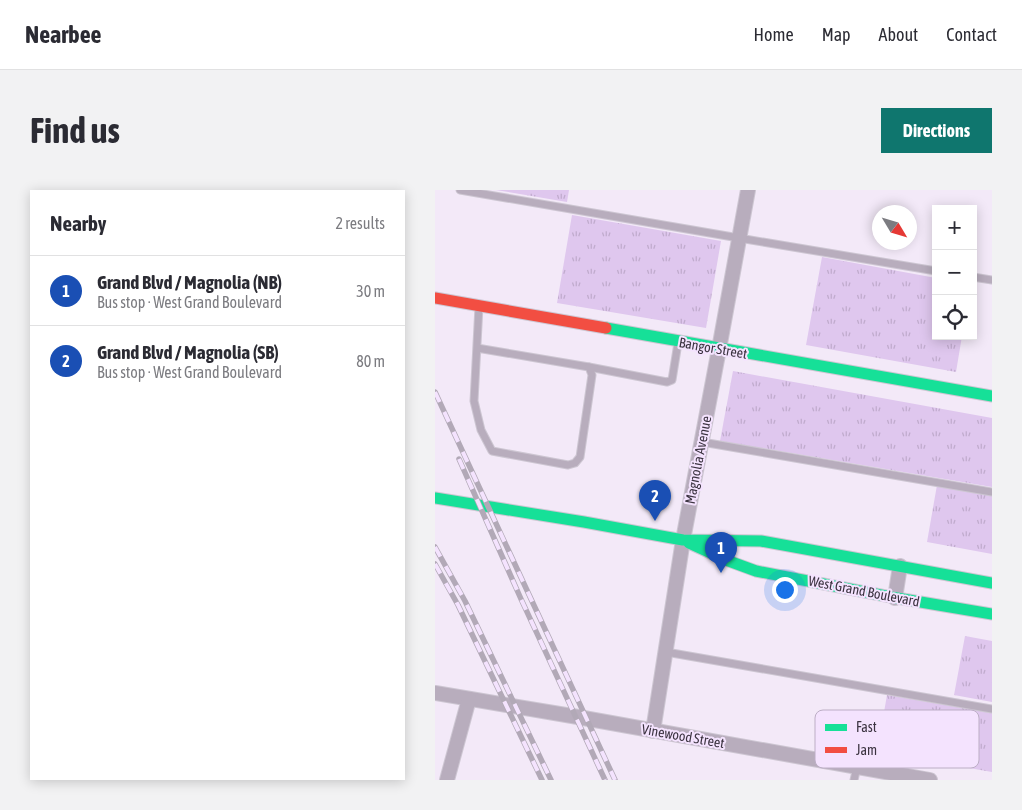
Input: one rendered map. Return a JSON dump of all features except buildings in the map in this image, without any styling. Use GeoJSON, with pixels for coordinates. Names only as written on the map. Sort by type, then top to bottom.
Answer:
{"type":"FeatureCollection","features":[{"type":"Feature","properties":{"kind":"main road","name":"Bangor Street"},"geometry":{"type":"LineString","coordinates":[[435,298],[992,396]]}},
{"type":"Feature","properties":{"kind":"main road","name":"West Grand Boulevard"},"geometry":{"type":"LineString","coordinates":[[435,498],[683,540],[761,541],[992,583]]}},
{"type":"Feature","properties":{"kind":"main road","name":"West Grand Boulevard"},"geometry":{"type":"LineString","coordinates":[[683,540],[726,560],[756,571],[895,598],[992,614]]}},
{"type":"Feature","properties":{"kind":"street","name":"Magnolia Avenue"},"geometry":{"type":"LineString","coordinates":[[653,731],[683,540],[748,190]]}},
{"type":"Feature","properties":{"kind":"street"},"geometry":{"type":"LineString","coordinates":[[895,598],[900,566]]}},
{"type":"Feature","properties":{"kind":"street","name":"Vinewood Street"},"geometry":{"type":"LineString","coordinates":[[435,693],[653,731],[815,765]]}},
{"type":"Feature","properties":{"kind":"street"},"geometry":{"type":"LineString","coordinates":[[447,780],[469,699]]}},
{"type":"Feature","properties":{"kind":"street","name":"Vinewood Street"},"geometry":{"type":"LineString","coordinates":[[831,768],[855,773],[930,780]]}},
{"type":"Feature","properties":{"kind":"lane"},"geometry":{"type":"LineString","coordinates":[[460,190],[932,270]]}},
{"type":"Feature","properties":{"kind":"lane"},"geometry":{"type":"LineString","coordinates":[[977,278],[992,280]]}},
{"type":"Feature","properties":{"kind":"lane"},"geometry":{"type":"LineString","coordinates":[[479,306],[474,401],[481,430],[492,451],[568,465],[575,464],[580,457],[592,375],[589,367]]}},
{"type":"Feature","properties":{"kind":"lane"},"geometry":{"type":"LineString","coordinates":[[477,348],[670,382],[672,380],[678,341]]}},
{"type":"Feature","properties":{"kind":"lane"},"geometry":{"type":"LineString","coordinates":[[702,442],[992,492]]}},
{"type":"Feature","properties":{"kind":"lane"},"geometry":{"type":"LineString","coordinates":[[666,652],[992,709]]}},
{"type":"Feature","properties":{"kind":"green space"},"geometry":{"type":"Polygon","coordinates":[[[496,190],[569,190],[567,202],[496,190]]]}},
{"type":"Feature","properties":{"kind":"green space"},"geometry":{"type":"Polygon","coordinates":[[[572,215],[721,241],[706,328],[557,303],[572,215]]]}},
{"type":"Feature","properties":{"kind":"green space"},"geometry":{"type":"Polygon","coordinates":[[[822,257],[932,277],[932,340],[961,340],[956,372],[806,345],[822,257]]]}},
{"type":"Feature","properties":{"kind":"green space"},"geometry":{"type":"Polygon","coordinates":[[[733,371],[992,418],[992,487],[720,441],[733,371]]]}},
{"type":"Feature","properties":{"kind":"green space"},"geometry":{"type":"Polygon","coordinates":[[[937,485],[992,495],[992,554],[927,542],[937,485]]]}},
{"type":"Feature","properties":{"kind":"green space"},"geometry":{"type":"Polygon","coordinates":[[[965,636],[992,641],[992,702],[954,695],[965,636]]]}},
{"type":"Feature","properties":{"kind":"green space"},"geometry":{"type":"Polygon","coordinates":[[[887,695],[974,710],[884,710],[887,695]]]}},
{"type":"Feature","properties":{"kind":"green space"},"geometry":{"type":"Polygon","coordinates":[[[979,711],[992,713],[992,772],[969,768],[979,768],[979,711]]]}},
{"type":"Feature","properties":{"kind":"railway"},"geometry":{"type":"LineString","coordinates":[[435,392],[615,780]]}},
{"type":"Feature","properties":{"kind":"railway"},"geometry":{"type":"LineString","coordinates":[[459,459],[521,599],[605,780]]}},
{"type":"Feature","properties":{"kind":"railway"},"geometry":{"type":"LineString","coordinates":[[435,547],[465,601],[551,780]]}},
{"type":"Feature","properties":{"kind":"railway"},"geometry":{"type":"LineString","coordinates":[[435,564],[458,605],[542,780]]}},
{"type":"Feature","properties":{"kind":"traffic: fast"},"geometry":{"type":"LineString","coordinates":[[606,328],[992,396]]}},
{"type":"Feature","properties":{"kind":"traffic: fast"},"geometry":{"type":"LineString","coordinates":[[435,498],[683,540],[761,541],[992,583]]}},
{"type":"Feature","properties":{"kind":"traffic: fast"},"geometry":{"type":"LineString","coordinates":[[689,543],[756,571],[992,614]]}},
{"type":"Feature","properties":{"kind":"traffic: jam"},"geometry":{"type":"LineString","coordinates":[[435,298],[606,328]]}},
{"type":"Feature","properties":{"kind":"place","name":"Grand Blvd / Magnolia (SB)"},"geometry":{"type":"Point","coordinates":[655,521]}},
{"type":"Feature","properties":{"kind":"place","name":"Grand Blvd / Magnolia (NB)"},"geometry":{"type":"Point","coordinates":[721,573]}}]}
